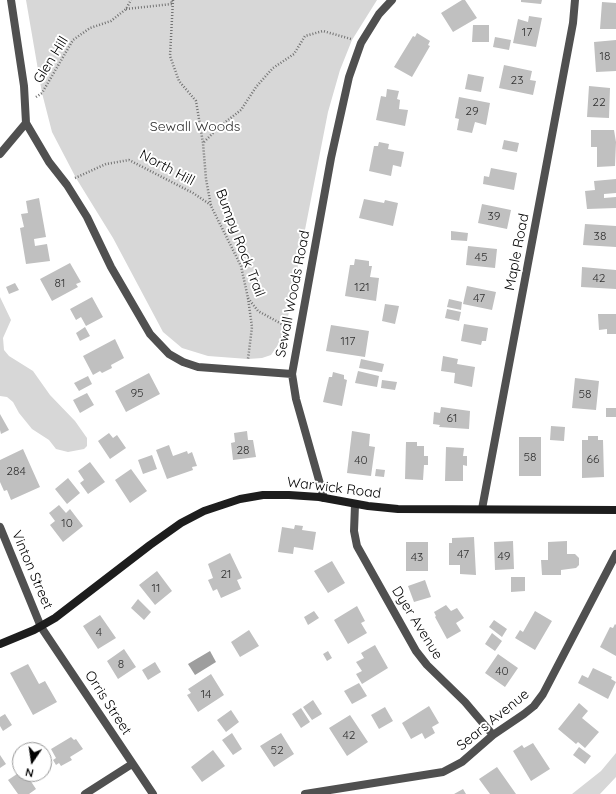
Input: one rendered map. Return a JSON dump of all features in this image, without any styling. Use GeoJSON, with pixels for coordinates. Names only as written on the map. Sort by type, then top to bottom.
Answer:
{"type":"FeatureCollection","features":[{"type":"Feature","properties":{"kind":"main road","name":"Warwick Road"},"geometry":{"type":"LineString","coordinates":[[41,626],[70,609],[168,531],[204,511],[234,501],[263,495],[289,495],[324,498],[355,505],[398,508],[616,510]]}},
{"type":"Feature","properties":{"kind":"main road","name":"Vinton Street"},"geometry":{"type":"LineString","coordinates":[[0,644],[41,626]]}},
{"type":"Feature","properties":{"kind":"street","name":"Sewall Woods Road"},"geometry":{"type":"LineString","coordinates":[[11,0],[24,86],[26,123],[49,162],[67,185],[87,217],[111,267],[144,325],[157,342],[169,354],[190,364],[206,368],[292,374],[298,333],[340,115],[361,43],[379,14],[392,0]]}},
{"type":"Feature","properties":{"kind":"street","name":"Maple Road"},"geometry":{"type":"LineString","coordinates":[[482,509],[573,23],[576,0]]}},
{"type":"Feature","properties":{"kind":"street"},"geometry":{"type":"LineString","coordinates":[[0,154],[26,123]]}},
{"type":"Feature","properties":{"kind":"street"},"geometry":{"type":"LineString","coordinates":[[292,374],[296,399],[324,498]]}},
{"type":"Feature","properties":{"kind":"street","name":"Dyer Avenue"},"geometry":{"type":"LineString","coordinates":[[355,505],[354,531],[357,546],[416,651],[427,665],[465,702],[494,736]]}},
{"type":"Feature","properties":{"kind":"street","name":"Vinton Street"},"geometry":{"type":"LineString","coordinates":[[0,527],[41,626]]}},
{"type":"Feature","properties":{"kind":"street","name":"Sears Avenue"},"geometry":{"type":"LineString","coordinates":[[305,794],[443,772],[462,762],[524,714],[540,699],[616,554]]}},
{"type":"Feature","properties":{"kind":"street","name":"Orris Street"},"geometry":{"type":"LineString","coordinates":[[41,626],[152,794]]}},
{"type":"Feature","properties":{"kind":"street"},"geometry":{"type":"LineString","coordinates":[[85,794],[132,764]]}},
{"type":"Feature","properties":{"kind":"path","name":"Glen Hill"},"geometry":{"type":"LineString","coordinates":[[25,104],[42,93],[73,40],[90,28],[112,21],[126,9],[131,0]]}},
{"type":"Feature","properties":{"kind":"path","name":"Bumpy Rock Trail"},"geometry":{"type":"LineString","coordinates":[[172,0],[170,56],[179,81],[196,101],[211,206],[241,266],[248,298],[258,311],[298,333]]}},
{"type":"Feature","properties":{"kind":"path"},"geometry":{"type":"LineString","coordinates":[[126,9],[172,4]]}},
{"type":"Feature","properties":{"kind":"path"},"geometry":{"type":"LineString","coordinates":[[203,143],[219,127],[241,110],[256,87],[273,68],[294,54],[306,36],[314,32],[323,31],[361,43]]}},
{"type":"Feature","properties":{"kind":"path","name":"North Hill"},"geometry":{"type":"LineString","coordinates":[[67,185],[76,178],[106,164],[129,160],[186,189],[211,206]]}},
{"type":"Feature","properties":{"kind":"path"},"geometry":{"type":"LineString","coordinates":[[246,370],[252,327],[248,298]]}},
{"type":"Feature","properties":{"kind":"green space","name":"Sewall Woods"},"geometry":{"type":"Polygon","coordinates":[[[26,0],[377,0],[352,40],[340,70],[328,112],[286,327],[282,339],[271,355],[262,358],[248,359],[208,356],[182,348],[163,332],[113,238],[76,178],[52,132],[42,93],[26,0]]]}},
{"type":"Feature","properties":{"kind":"green space"},"geometry":{"type":"Polygon","coordinates":[[[0,297],[11,320],[3,338],[4,350],[9,356],[33,371],[50,395],[75,421],[87,438],[87,446],[84,449],[68,452],[56,449],[49,440],[32,429],[19,413],[13,402],[7,397],[0,396],[0,297]]]}},
{"type":"Feature","properties":{"kind":"green space"},"geometry":{"type":"Polygon","coordinates":[[[616,753],[616,777],[600,794],[572,794],[601,771],[616,753]]]}},
{"type":"Feature","properties":{"kind":"shaded area"},"geometry":{"type":"Polygon","coordinates":[[[210,651],[216,662],[195,675],[188,664],[210,651]]]}},
{"type":"Feature","properties":{"kind":"building"},"geometry":{"type":"Polygon","coordinates":[[[462,0],[465,0],[477,18],[453,32],[441,13],[462,0]]]}},
{"type":"Feature","properties":{"kind":"building"},"geometry":{"type":"Polygon","coordinates":[[[521,0],[542,0],[541,4],[521,2],[521,0]]]}},
{"type":"Feature","properties":{"kind":"building"},"geometry":{"type":"Polygon","coordinates":[[[602,2],[616,3],[616,29],[600,29],[602,2]]]}},
{"type":"Feature","properties":{"kind":"building"},"geometry":{"type":"Polygon","coordinates":[[[529,16],[542,18],[536,47],[513,43],[518,19],[528,22],[529,16]]]}},
{"type":"Feature","properties":{"kind":"building"},"geometry":{"type":"Polygon","coordinates":[[[473,25],[489,25],[489,42],[472,42],[473,25]]]}},
{"type":"Feature","properties":{"kind":"building"},"geometry":{"type":"Polygon","coordinates":[[[417,33],[430,41],[428,45],[430,46],[412,77],[394,67],[413,36],[415,37],[417,33]]]}},
{"type":"Feature","properties":{"kind":"building"},"geometry":{"type":"Polygon","coordinates":[[[495,37],[511,40],[509,50],[493,47],[495,37]]]}},
{"type":"Feature","properties":{"kind":"building"},"geometry":{"type":"Polygon","coordinates":[[[616,40],[616,71],[596,72],[594,42],[616,40]]]}},
{"type":"Feature","properties":{"kind":"building"},"geometry":{"type":"Polygon","coordinates":[[[504,65],[532,71],[530,80],[536,81],[533,95],[499,88],[504,65]]]}},
{"type":"Feature","properties":{"kind":"building"},"geometry":{"type":"Polygon","coordinates":[[[468,74],[484,77],[481,92],[465,89],[468,74]]]}},
{"type":"Feature","properties":{"kind":"building"},"geometry":{"type":"Polygon","coordinates":[[[589,86],[610,88],[609,118],[587,117],[589,86]]]}},
{"type":"Feature","properties":{"kind":"building"},"geometry":{"type":"Polygon","coordinates":[[[387,89],[399,91],[397,99],[400,100],[399,109],[408,110],[405,126],[376,120],[381,96],[386,97],[387,89]]]}},
{"type":"Feature","properties":{"kind":"building"},"geometry":{"type":"Polygon","coordinates":[[[459,97],[490,103],[486,125],[475,122],[472,133],[457,130],[459,119],[455,118],[459,97]]]}},
{"type":"Feature","properties":{"kind":"building"},"geometry":{"type":"Polygon","coordinates":[[[591,130],[614,130],[616,142],[615,166],[597,167],[597,147],[591,147],[591,130]]]}},
{"type":"Feature","properties":{"kind":"building"},"geometry":{"type":"Polygon","coordinates":[[[504,140],[519,143],[517,152],[502,149],[504,140]]]}},
{"type":"Feature","properties":{"kind":"building"},"geometry":{"type":"Polygon","coordinates":[[[379,142],[389,144],[388,149],[404,152],[401,167],[393,165],[391,176],[369,171],[374,146],[378,146],[379,142]]]}},
{"type":"Feature","properties":{"kind":"building"},"geometry":{"type":"Polygon","coordinates":[[[491,168],[517,173],[514,190],[483,184],[484,176],[489,177],[491,168]]]}},
{"type":"Feature","properties":{"kind":"building"},"geometry":{"type":"Polygon","coordinates":[[[616,179],[616,193],[604,194],[604,198],[616,197],[616,208],[587,209],[585,191],[595,190],[594,181],[616,179]]]}},
{"type":"Feature","properties":{"kind":"building"},"geometry":{"type":"Polygon","coordinates":[[[39,198],[46,237],[34,239],[35,246],[47,244],[50,261],[26,264],[20,228],[24,227],[21,214],[28,213],[26,201],[39,198]]]}},
{"type":"Feature","properties":{"kind":"building"},"geometry":{"type":"Polygon","coordinates":[[[364,199],[384,203],[385,200],[398,203],[393,226],[359,218],[364,199]]]}},
{"type":"Feature","properties":{"kind":"building"},"geometry":{"type":"Polygon","coordinates":[[[482,204],[511,210],[507,229],[478,223],[482,204]]]}},
{"type":"Feature","properties":{"kind":"building"},"geometry":{"type":"Polygon","coordinates":[[[585,224],[616,226],[616,247],[583,245],[585,224]]]}},
{"type":"Feature","properties":{"kind":"building"},"geometry":{"type":"Polygon","coordinates":[[[451,231],[468,233],[467,241],[451,240],[451,231]]]}},
{"type":"Feature","properties":{"kind":"building"},"geometry":{"type":"Polygon","coordinates":[[[468,246],[497,249],[495,268],[466,265],[468,246]]]}},
{"type":"Feature","properties":{"kind":"building"},"geometry":{"type":"Polygon","coordinates":[[[355,259],[369,261],[369,266],[372,266],[370,277],[379,278],[376,301],[345,296],[350,265],[354,265],[355,259]]]}},
{"type":"Feature","properties":{"kind":"building"},"geometry":{"type":"Polygon","coordinates":[[[70,263],[81,282],[76,284],[78,287],[52,301],[40,279],[70,263]]]}},
{"type":"Feature","properties":{"kind":"building"},"geometry":{"type":"Polygon","coordinates":[[[582,267],[616,270],[616,289],[581,287],[582,267]]]}},
{"type":"Feature","properties":{"kind":"building"},"geometry":{"type":"Polygon","coordinates":[[[15,283],[19,290],[9,294],[6,287],[15,283]]]}},
{"type":"Feature","properties":{"kind":"building"},"geometry":{"type":"Polygon","coordinates":[[[467,286],[496,292],[492,310],[463,304],[467,286]]]}},
{"type":"Feature","properties":{"kind":"building"},"geometry":{"type":"Polygon","coordinates":[[[92,297],[103,317],[86,326],[81,317],[76,320],[70,309],[92,297]]]}},
{"type":"Feature","properties":{"kind":"building"},"geometry":{"type":"Polygon","coordinates":[[[449,299],[462,302],[461,310],[447,307],[449,299]]]}},
{"type":"Feature","properties":{"kind":"building"},"geometry":{"type":"Polygon","coordinates":[[[385,304],[399,306],[395,324],[382,321],[385,304]]]}},
{"type":"Feature","properties":{"kind":"building"},"geometry":{"type":"Polygon","coordinates":[[[447,309],[461,312],[459,321],[445,318],[447,309]]]}},
{"type":"Feature","properties":{"kind":"building"},"geometry":{"type":"Polygon","coordinates":[[[598,314],[616,314],[616,334],[607,334],[607,329],[599,330],[598,314]]]}},
{"type":"Feature","properties":{"kind":"building"},"geometry":{"type":"Polygon","coordinates":[[[464,324],[488,328],[486,341],[482,341],[481,345],[461,341],[464,324]]]}},
{"type":"Feature","properties":{"kind":"building"},"geometry":{"type":"Polygon","coordinates":[[[331,325],[369,331],[365,357],[326,351],[331,325]]]}},
{"type":"Feature","properties":{"kind":"building"},"geometry":{"type":"Polygon","coordinates":[[[85,327],[90,336],[80,341],[76,333],[85,327]]]}},
{"type":"Feature","properties":{"kind":"building"},"geometry":{"type":"Polygon","coordinates":[[[115,339],[124,358],[111,365],[112,368],[102,373],[100,371],[93,375],[83,356],[115,339]]]}},
{"type":"Feature","properties":{"kind":"building"},"geometry":{"type":"Polygon","coordinates":[[[443,356],[458,359],[457,364],[475,367],[472,387],[454,383],[455,373],[441,371],[443,356]]]}},
{"type":"Feature","properties":{"kind":"building"},"geometry":{"type":"Polygon","coordinates":[[[361,359],[384,364],[382,372],[359,368],[361,359]]]}},
{"type":"Feature","properties":{"kind":"building"},"geometry":{"type":"Polygon","coordinates":[[[358,371],[379,376],[377,387],[355,383],[358,371]]]}},
{"type":"Feature","properties":{"kind":"building"},"geometry":{"type":"Polygon","coordinates":[[[333,372],[344,375],[344,379],[347,380],[342,406],[323,402],[329,377],[332,377],[333,372]]]}},
{"type":"Feature","properties":{"kind":"building"},"geometry":{"type":"Polygon","coordinates":[[[149,373],[160,394],[126,412],[115,391],[149,373]]]}},
{"type":"Feature","properties":{"kind":"building"},"geometry":{"type":"Polygon","coordinates":[[[88,376],[92,384],[79,391],[74,383],[88,376]]]}},
{"type":"Feature","properties":{"kind":"building"},"geometry":{"type":"Polygon","coordinates":[[[575,378],[599,381],[596,410],[572,408],[575,378]]]}},
{"type":"Feature","properties":{"kind":"building"},"geometry":{"type":"Polygon","coordinates":[[[382,380],[397,382],[395,390],[381,388],[382,380]]]}},
{"type":"Feature","properties":{"kind":"building"},"geometry":{"type":"Polygon","coordinates":[[[87,393],[94,405],[80,413],[73,400],[87,393]]]}},
{"type":"Feature","properties":{"kind":"building"},"geometry":{"type":"Polygon","coordinates":[[[441,407],[470,411],[469,429],[439,427],[440,425],[433,424],[434,412],[440,413],[441,407]]]}},
{"type":"Feature","properties":{"kind":"building"},"geometry":{"type":"Polygon","coordinates":[[[606,408],[616,408],[616,417],[606,417],[606,408]]]}},
{"type":"Feature","properties":{"kind":"building"},"geometry":{"type":"Polygon","coordinates":[[[0,414],[9,430],[1,434],[0,430],[0,414]]]}},
{"type":"Feature","properties":{"kind":"building"},"geometry":{"type":"Polygon","coordinates":[[[551,426],[565,427],[564,441],[550,440],[551,426]]]}},
{"type":"Feature","properties":{"kind":"building"},"geometry":{"type":"Polygon","coordinates":[[[247,431],[248,440],[253,440],[256,457],[233,460],[231,443],[235,442],[234,433],[247,431]]]}},
{"type":"Feature","properties":{"kind":"building"},"geometry":{"type":"Polygon","coordinates":[[[352,431],[370,434],[369,446],[375,447],[371,476],[347,473],[352,431]]]}},
{"type":"Feature","properties":{"kind":"building"},"geometry":{"type":"Polygon","coordinates":[[[109,433],[113,438],[117,435],[126,448],[110,459],[98,441],[109,433]]]}},
{"type":"Feature","properties":{"kind":"building"},"geometry":{"type":"Polygon","coordinates":[[[588,436],[598,436],[598,440],[603,440],[604,477],[582,478],[582,440],[588,440],[588,436]]]}},
{"type":"Feature","properties":{"kind":"building"},"geometry":{"type":"Polygon","coordinates":[[[519,437],[541,437],[541,476],[519,476],[519,437]]]}},
{"type":"Feature","properties":{"kind":"building"},"geometry":{"type":"Polygon","coordinates":[[[406,442],[417,442],[417,446],[424,446],[424,456],[428,456],[428,465],[424,465],[423,480],[405,479],[406,442]]]}},
{"type":"Feature","properties":{"kind":"building"},"geometry":{"type":"Polygon","coordinates":[[[169,445],[173,456],[187,451],[188,454],[192,452],[197,466],[192,467],[193,470],[167,479],[156,450],[169,445]]]}},
{"type":"Feature","properties":{"kind":"building"},"geometry":{"type":"Polygon","coordinates":[[[446,447],[464,448],[463,456],[467,456],[467,466],[463,465],[463,481],[445,481],[446,447]]]}},
{"type":"Feature","properties":{"kind":"building"},"geometry":{"type":"Polygon","coordinates":[[[23,449],[40,487],[11,500],[7,490],[4,491],[0,482],[0,460],[23,449]]]}},
{"type":"Feature","properties":{"kind":"building"},"geometry":{"type":"Polygon","coordinates":[[[152,455],[157,469],[143,474],[138,460],[152,455]]]}},
{"type":"Feature","properties":{"kind":"building"},"geometry":{"type":"Polygon","coordinates":[[[90,462],[105,482],[88,494],[80,483],[84,480],[78,471],[90,462]]]}},
{"type":"Feature","properties":{"kind":"building"},"geometry":{"type":"Polygon","coordinates":[[[131,469],[147,491],[130,503],[115,480],[131,469]]]}},
{"type":"Feature","properties":{"kind":"building"},"geometry":{"type":"Polygon","coordinates":[[[376,469],[385,470],[384,477],[375,476],[376,469]]]}},
{"type":"Feature","properties":{"kind":"building"},"geometry":{"type":"Polygon","coordinates":[[[68,478],[80,493],[67,504],[55,489],[68,478]]]}},
{"type":"Feature","properties":{"kind":"building"},"geometry":{"type":"Polygon","coordinates":[[[59,505],[66,513],[70,509],[83,526],[63,542],[50,525],[55,521],[49,513],[59,505]]]}},
{"type":"Feature","properties":{"kind":"building"},"geometry":{"type":"Polygon","coordinates":[[[295,525],[303,526],[302,530],[316,532],[313,550],[294,547],[293,554],[278,552],[282,527],[294,529],[295,525]]]}},
{"type":"Feature","properties":{"kind":"building"},"geometry":{"type":"Polygon","coordinates":[[[474,537],[476,575],[460,574],[460,565],[449,565],[449,543],[452,543],[452,538],[474,537]]]}},
{"type":"Feature","properties":{"kind":"building"},"geometry":{"type":"Polygon","coordinates":[[[513,541],[514,569],[495,570],[494,542],[513,541]]]}},
{"type":"Feature","properties":{"kind":"building"},"geometry":{"type":"Polygon","coordinates":[[[567,541],[567,554],[575,554],[579,558],[579,565],[576,568],[561,570],[561,575],[542,575],[541,560],[548,560],[548,542],[567,541]]]}},
{"type":"Feature","properties":{"kind":"building"},"geometry":{"type":"Polygon","coordinates":[[[406,542],[428,542],[428,571],[406,571],[406,542]]]}},
{"type":"Feature","properties":{"kind":"building"},"geometry":{"type":"Polygon","coordinates":[[[230,553],[242,578],[237,580],[241,589],[221,598],[217,589],[213,591],[208,580],[213,578],[208,564],[230,553]]]}},
{"type":"Feature","properties":{"kind":"building"},"geometry":{"type":"Polygon","coordinates":[[[332,561],[345,583],[328,593],[314,571],[332,561]]]}},
{"type":"Feature","properties":{"kind":"building"},"geometry":{"type":"Polygon","coordinates":[[[157,571],[172,591],[155,605],[139,585],[157,571]]]}},
{"type":"Feature","properties":{"kind":"building"},"geometry":{"type":"Polygon","coordinates":[[[511,577],[525,577],[525,591],[511,592],[511,577]]]}},
{"type":"Feature","properties":{"kind":"building"},"geometry":{"type":"Polygon","coordinates":[[[425,580],[431,597],[414,602],[408,586],[425,580]]]}},
{"type":"Feature","properties":{"kind":"building"},"geometry":{"type":"Polygon","coordinates":[[[138,599],[151,612],[144,620],[131,608],[138,599]]]}},
{"type":"Feature","properties":{"kind":"building"},"geometry":{"type":"Polygon","coordinates":[[[446,605],[451,611],[457,608],[464,618],[456,623],[461,631],[447,639],[435,617],[434,612],[446,605]]]}},
{"type":"Feature","properties":{"kind":"building"},"geometry":{"type":"Polygon","coordinates":[[[357,606],[365,621],[361,623],[367,633],[348,644],[334,620],[357,606]]]}},
{"type":"Feature","properties":{"kind":"building"},"geometry":{"type":"Polygon","coordinates":[[[314,611],[319,618],[308,625],[304,617],[314,611]]]}},
{"type":"Feature","properties":{"kind":"building"},"geometry":{"type":"Polygon","coordinates":[[[535,611],[552,621],[535,650],[515,638],[520,630],[523,632],[535,611]]]}},
{"type":"Feature","properties":{"kind":"building"},"geometry":{"type":"Polygon","coordinates":[[[100,615],[116,638],[98,649],[83,626],[100,615]]]}},
{"type":"Feature","properties":{"kind":"building"},"geometry":{"type":"Polygon","coordinates":[[[494,620],[507,629],[502,637],[489,627],[494,620]]]}},
{"type":"Feature","properties":{"kind":"building"},"geometry":{"type":"Polygon","coordinates":[[[615,624],[616,656],[600,647],[610,627],[613,628],[615,624]]]}},
{"type":"Feature","properties":{"kind":"building"},"geometry":{"type":"Polygon","coordinates":[[[249,630],[259,646],[240,657],[231,642],[249,630]]]}},
{"type":"Feature","properties":{"kind":"building"},"geometry":{"type":"Polygon","coordinates":[[[492,633],[502,641],[495,651],[485,644],[492,633]]]}},
{"type":"Feature","properties":{"kind":"building"},"geometry":{"type":"Polygon","coordinates":[[[375,645],[388,668],[362,684],[356,674],[362,671],[356,662],[364,658],[361,653],[375,645]]]}},
{"type":"Feature","properties":{"kind":"building"},"geometry":{"type":"Polygon","coordinates":[[[124,649],[136,667],[118,679],[107,661],[124,649]]]}},
{"type":"Feature","properties":{"kind":"building"},"geometry":{"type":"Polygon","coordinates":[[[328,651],[332,658],[327,661],[323,654],[328,651]]]}},
{"type":"Feature","properties":{"kind":"building"},"geometry":{"type":"Polygon","coordinates":[[[498,654],[518,668],[505,687],[485,673],[498,654]]]}},
{"type":"Feature","properties":{"kind":"building"},"geometry":{"type":"Polygon","coordinates":[[[155,662],[161,672],[148,680],[142,670],[155,662]]]}},
{"type":"Feature","properties":{"kind":"building"},"geometry":{"type":"Polygon","coordinates":[[[28,664],[39,684],[45,681],[57,702],[33,715],[10,673],[28,664]]]}},
{"type":"Feature","properties":{"kind":"building"},"geometry":{"type":"Polygon","coordinates":[[[593,668],[612,677],[611,679],[616,682],[608,699],[578,683],[582,675],[588,678],[593,668]]]}},
{"type":"Feature","properties":{"kind":"building"},"geometry":{"type":"Polygon","coordinates":[[[211,674],[224,695],[198,712],[187,695],[191,693],[188,689],[211,674]]]}},
{"type":"Feature","properties":{"kind":"building"},"geometry":{"type":"Polygon","coordinates":[[[359,683],[367,696],[352,704],[344,691],[359,683]]]}},
{"type":"Feature","properties":{"kind":"building"},"geometry":{"type":"Polygon","coordinates":[[[313,700],[322,714],[312,720],[303,707],[313,700]]]}},
{"type":"Feature","properties":{"kind":"building"},"geometry":{"type":"Polygon","coordinates":[[[579,703],[588,711],[582,718],[599,732],[585,748],[578,742],[576,744],[558,729],[579,703]]]}},
{"type":"Feature","properties":{"kind":"building"},"geometry":{"type":"Polygon","coordinates":[[[429,706],[439,723],[432,727],[435,733],[425,739],[422,733],[411,739],[402,723],[429,706]]]}},
{"type":"Feature","properties":{"kind":"building"},"geometry":{"type":"Polygon","coordinates":[[[385,707],[393,721],[379,729],[371,715],[385,707]]]}},
{"type":"Feature","properties":{"kind":"building"},"geometry":{"type":"Polygon","coordinates":[[[301,708],[310,722],[301,728],[292,714],[301,708]]]}},
{"type":"Feature","properties":{"kind":"building"},"geometry":{"type":"Polygon","coordinates":[[[231,710],[239,722],[226,732],[217,720],[231,710]]]}},
{"type":"Feature","properties":{"kind":"building"},"geometry":{"type":"Polygon","coordinates":[[[5,714],[12,725],[3,731],[0,726],[0,717],[5,714]]]}},
{"type":"Feature","properties":{"kind":"building"},"geometry":{"type":"Polygon","coordinates":[[[350,715],[368,742],[347,756],[329,728],[350,715]]]}},
{"type":"Feature","properties":{"kind":"building"},"geometry":{"type":"Polygon","coordinates":[[[232,733],[242,749],[233,755],[222,740],[232,733]]]}},
{"type":"Feature","properties":{"kind":"building"},"geometry":{"type":"Polygon","coordinates":[[[281,733],[294,754],[274,767],[260,746],[281,733]]]}},
{"type":"Feature","properties":{"kind":"building"},"geometry":{"type":"Polygon","coordinates":[[[71,737],[74,740],[76,739],[83,749],[70,757],[72,760],[61,766],[59,763],[56,765],[53,760],[56,758],[52,748],[71,737]]]}},
{"type":"Feature","properties":{"kind":"building"},"geometry":{"type":"Polygon","coordinates":[[[533,743],[550,769],[531,781],[513,751],[522,745],[524,748],[533,743]]]}},
{"type":"Feature","properties":{"kind":"building"},"geometry":{"type":"Polygon","coordinates":[[[579,747],[591,756],[585,764],[573,755],[579,747]]]}},
{"type":"Feature","properties":{"kind":"building"},"geometry":{"type":"Polygon","coordinates":[[[213,750],[225,766],[202,782],[191,767],[213,750]]]}},
{"type":"Feature","properties":{"kind":"building"},"geometry":{"type":"Polygon","coordinates":[[[0,755],[6,764],[0,768],[0,755]]]}},
{"type":"Feature","properties":{"kind":"building"},"geometry":{"type":"Polygon","coordinates":[[[497,767],[516,794],[490,794],[479,779],[497,767]]]}},
{"type":"Feature","properties":{"kind":"building"},"geometry":{"type":"Polygon","coordinates":[[[12,777],[12,782],[31,782],[36,789],[29,794],[18,794],[8,780],[12,777]]]}},
{"type":"Feature","properties":{"kind":"building"},"geometry":{"type":"Polygon","coordinates":[[[463,789],[466,794],[454,794],[463,789]]]}}]}
